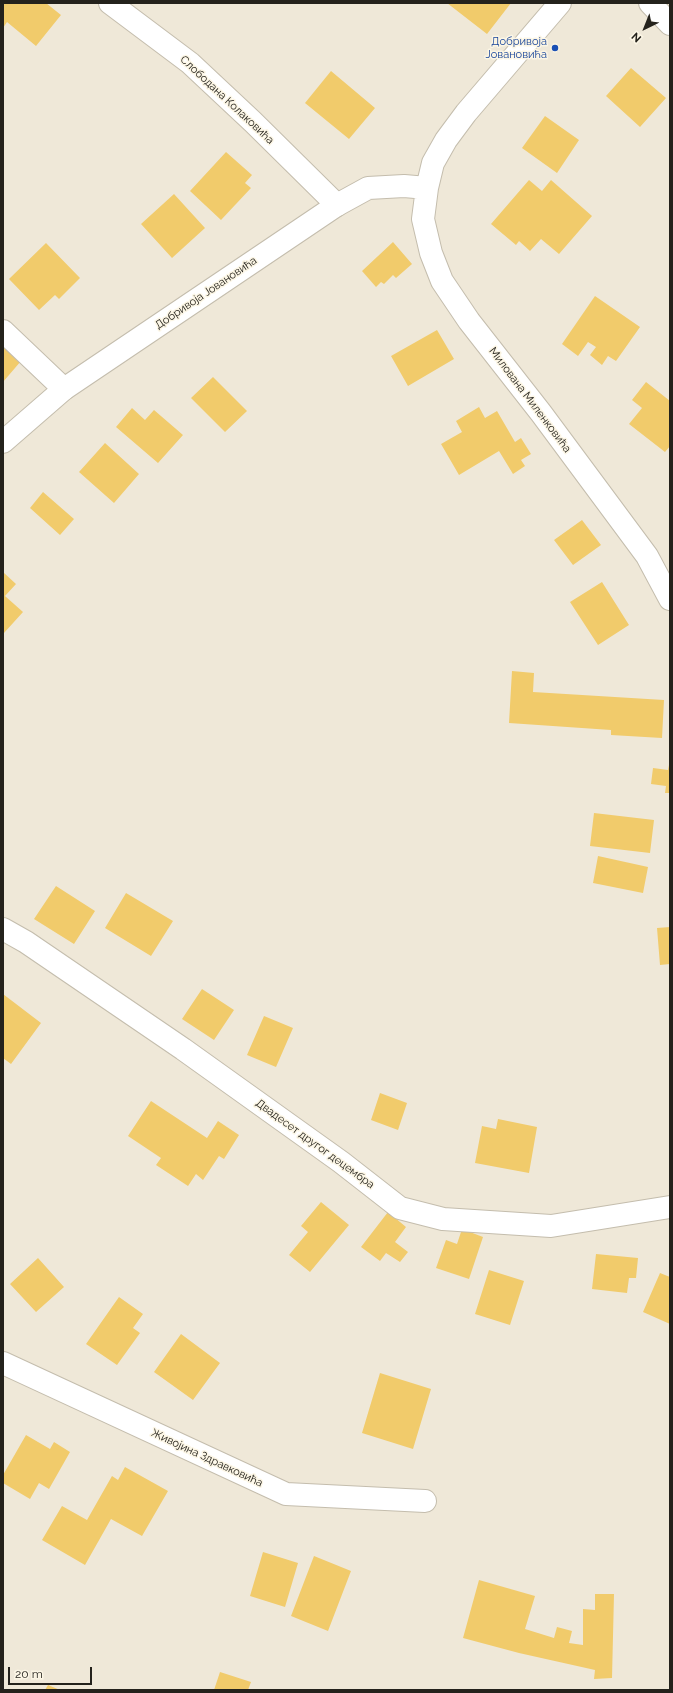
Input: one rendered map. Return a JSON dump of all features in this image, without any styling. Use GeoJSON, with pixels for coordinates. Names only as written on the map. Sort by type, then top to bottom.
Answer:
{"type":"FeatureCollection","features":[{"type":"Feature","properties":{"kind":"street","name":"Слободана Колаковића"},"geometry":{"type":"LineString","coordinates":[[110,3],[190,63],[253,122],[337,205]]}},
{"type":"Feature","properties":{"kind":"street","name":"Милована Миленковића"},"geometry":{"type":"LineString","coordinates":[[560,3],[446,140],[433,163],[426,188],[423,219],[431,253],[442,281],[470,321],[541,412],[647,556],[670,599]]}},
{"type":"Feature","properties":{"kind":"street"},"geometry":{"type":"LineString","coordinates":[[650,3],[670,24]]}},
{"type":"Feature","properties":{"kind":"street","name":"Добривоја Јовановића"},"geometry":{"type":"LineString","coordinates":[[3,442],[64,389],[337,205],[368,188],[404,186],[426,188]]}},
{"type":"Feature","properties":{"kind":"street"},"geometry":{"type":"LineString","coordinates":[[3,331],[64,389]]}},
{"type":"Feature","properties":{"kind":"street","name":"Двадесет другог децембра"},"geometry":{"type":"LineString","coordinates":[[3,929],[26,942],[190,1054],[341,1162],[400,1208],[443,1219],[551,1226],[670,1206]]}},
{"type":"Feature","properties":{"kind":"street","name":"Живојина Здравковића"},"geometry":{"type":"LineString","coordinates":[[3,1363],[286,1494],[424,1501]]}},
{"type":"Feature","properties":{"kind":"building"},"geometry":{"type":"Polygon","coordinates":[[[3,3],[46,3],[61,15],[36,46],[7,22],[3,28],[3,3]]]}},
{"type":"Feature","properties":{"kind":"building"},"geometry":{"type":"Polygon","coordinates":[[[447,3],[511,3],[487,34],[447,3]]]}},
{"type":"Feature","properties":{"kind":"building"},"geometry":{"type":"Polygon","coordinates":[[[631,68],[666,98],[640,127],[606,96],[631,68]]]}},
{"type":"Feature","properties":{"kind":"building"},"geometry":{"type":"Polygon","coordinates":[[[331,71],[375,108],[349,139],[305,103],[331,71]]]}},
{"type":"Feature","properties":{"kind":"building"},"geometry":{"type":"Polygon","coordinates":[[[545,116],[579,140],[557,173],[522,148],[545,116]]]}},
{"type":"Feature","properties":{"kind":"building"},"geometry":{"type":"Polygon","coordinates":[[[226,152],[252,175],[245,183],[251,188],[221,220],[190,191],[226,152]]]}},
{"type":"Feature","properties":{"kind":"building"},"geometry":{"type":"Polygon","coordinates":[[[529,180],[542,191],[551,180],[592,216],[559,254],[541,239],[530,251],[519,241],[516,245],[491,224],[529,180]]]}},
{"type":"Feature","properties":{"kind":"building"},"geometry":{"type":"Polygon","coordinates":[[[174,194],[205,228],[172,258],[141,224],[174,194]]]}},
{"type":"Feature","properties":{"kind":"building"},"geometry":{"type":"Polygon","coordinates":[[[393,242],[412,264],[396,278],[393,275],[384,284],[381,282],[376,287],[362,271],[393,242]]]}},
{"type":"Feature","properties":{"kind":"building"},"geometry":{"type":"Polygon","coordinates":[[[46,243],[80,278],[59,299],[55,295],[39,310],[9,279],[46,243]]]}},
{"type":"Feature","properties":{"kind":"building"},"geometry":{"type":"Polygon","coordinates":[[[595,296],[640,327],[616,361],[608,356],[602,365],[590,355],[596,347],[588,342],[578,356],[562,344],[595,296]]]}},
{"type":"Feature","properties":{"kind":"building"},"geometry":{"type":"Polygon","coordinates":[[[437,330],[454,359],[408,386],[391,356],[437,330]]]}},
{"type":"Feature","properties":{"kind":"building"},"geometry":{"type":"Polygon","coordinates":[[[3,346],[21,361],[3,382],[3,346]]]}},
{"type":"Feature","properties":{"kind":"building"},"geometry":{"type":"Polygon","coordinates":[[[213,377],[247,411],[225,432],[191,398],[213,377]]]}},
{"type":"Feature","properties":{"kind":"building"},"geometry":{"type":"Polygon","coordinates":[[[646,382],[670,401],[670,446],[665,452],[629,424],[642,408],[632,400],[646,382]]]}},
{"type":"Feature","properties":{"kind":"building"},"geometry":{"type":"Polygon","coordinates":[[[479,407],[485,418],[497,411],[515,442],[521,438],[531,454],[521,460],[525,466],[513,474],[499,451],[459,475],[441,444],[462,432],[456,421],[479,407]]]}},
{"type":"Feature","properties":{"kind":"building"},"geometry":{"type":"Polygon","coordinates":[[[132,408],[145,420],[154,410],[183,435],[158,463],[116,427],[132,408]]]}},
{"type":"Feature","properties":{"kind":"building"},"geometry":{"type":"Polygon","coordinates":[[[105,443],[139,474],[114,503],[79,472],[105,443]]]}},
{"type":"Feature","properties":{"kind":"building"},"geometry":{"type":"Polygon","coordinates":[[[43,492],[74,519],[60,535],[30,508],[43,492]]]}},
{"type":"Feature","properties":{"kind":"building"},"geometry":{"type":"Polygon","coordinates":[[[582,520],[601,545],[573,565],[554,540],[582,520]]]}},
{"type":"Feature","properties":{"kind":"building"},"geometry":{"type":"Polygon","coordinates":[[[3,572],[16,584],[5,596],[23,612],[4,633],[3,572]]]}},
{"type":"Feature","properties":{"kind":"building"},"geometry":{"type":"Polygon","coordinates":[[[602,582],[629,625],[598,645],[570,602],[602,582]]]}},
{"type":"Feature","properties":{"kind":"building"},"geometry":{"type":"Polygon","coordinates":[[[512,671],[534,673],[533,692],[664,700],[662,738],[611,735],[611,730],[509,723],[512,671]]]}},
{"type":"Feature","properties":{"kind":"building"},"geometry":{"type":"Polygon","coordinates":[[[669,765],[670,793],[665,793],[666,786],[651,784],[653,768],[668,770],[669,765]]]}},
{"type":"Feature","properties":{"kind":"building"},"geometry":{"type":"Polygon","coordinates":[[[594,813],[654,820],[650,853],[590,846],[594,813]]]}},
{"type":"Feature","properties":{"kind":"building"},"geometry":{"type":"Polygon","coordinates":[[[598,856],[648,867],[643,893],[593,883],[598,856]]]}},
{"type":"Feature","properties":{"kind":"building"},"geometry":{"type":"Polygon","coordinates":[[[56,886],[95,911],[74,944],[34,919],[56,886]]]}},
{"type":"Feature","properties":{"kind":"building"},"geometry":{"type":"Polygon","coordinates":[[[126,893],[173,921],[151,956],[105,928],[126,893]]]}},
{"type":"Feature","properties":{"kind":"building"},"geometry":{"type":"Polygon","coordinates":[[[670,927],[670,964],[660,965],[657,928],[670,927]]]}},
{"type":"Feature","properties":{"kind":"building"},"geometry":{"type":"Polygon","coordinates":[[[202,989],[234,1010],[214,1040],[182,1019],[202,989]]]}},
{"type":"Feature","properties":{"kind":"building"},"geometry":{"type":"Polygon","coordinates":[[[3,994],[41,1023],[11,1064],[3,1058],[3,994]]]}},
{"type":"Feature","properties":{"kind":"building"},"geometry":{"type":"Polygon","coordinates":[[[264,1016],[293,1028],[276,1067],[247,1055],[264,1016]]]}},
{"type":"Feature","properties":{"kind":"building"},"geometry":{"type":"Polygon","coordinates":[[[380,1093],[407,1103],[398,1130],[371,1120],[380,1093]]]}},
{"type":"Feature","properties":{"kind":"building"},"geometry":{"type":"Polygon","coordinates":[[[151,1101],[207,1138],[218,1121],[239,1135],[224,1159],[219,1156],[203,1180],[196,1174],[188,1186],[156,1165],[161,1158],[128,1136],[151,1101]]]}},
{"type":"Feature","properties":{"kind":"building"},"geometry":{"type":"Polygon","coordinates":[[[498,1119],[537,1127],[529,1173],[475,1163],[482,1126],[496,1129],[498,1119]]]}},
{"type":"Feature","properties":{"kind":"building"},"geometry":{"type":"Polygon","coordinates":[[[321,1202],[349,1225],[310,1272],[289,1255],[308,1232],[301,1226],[321,1202]]]}},
{"type":"Feature","properties":{"kind":"building"},"geometry":{"type":"Polygon","coordinates":[[[388,1212],[406,1227],[395,1242],[408,1252],[400,1262],[386,1253],[380,1261],[361,1247],[388,1212]]]}},
{"type":"Feature","properties":{"kind":"building"},"geometry":{"type":"Polygon","coordinates":[[[462,1229],[483,1237],[469,1279],[436,1268],[446,1240],[457,1244],[462,1229]]]}},
{"type":"Feature","properties":{"kind":"building"},"geometry":{"type":"Polygon","coordinates":[[[596,1254],[638,1258],[636,1278],[629,1278],[627,1293],[592,1289],[596,1254]]]}},
{"type":"Feature","properties":{"kind":"building"},"geometry":{"type":"Polygon","coordinates":[[[38,1258],[64,1287],[36,1312],[10,1284],[38,1258]]]}},
{"type":"Feature","properties":{"kind":"building"},"geometry":{"type":"Polygon","coordinates":[[[489,1270],[524,1281],[510,1325],[475,1314],[489,1270]]]}},
{"type":"Feature","properties":{"kind":"building"},"geometry":{"type":"Polygon","coordinates":[[[660,1273],[670,1277],[670,1324],[643,1312],[660,1273]]]}},
{"type":"Feature","properties":{"kind":"building"},"geometry":{"type":"Polygon","coordinates":[[[119,1297],[143,1314],[133,1328],[140,1333],[117,1365],[86,1344],[119,1297]]]}},
{"type":"Feature","properties":{"kind":"building"},"geometry":{"type":"Polygon","coordinates":[[[181,1334],[220,1363],[193,1400],[154,1372],[181,1334]]]}},
{"type":"Feature","properties":{"kind":"building"},"geometry":{"type":"Polygon","coordinates":[[[380,1373],[431,1389],[413,1449],[362,1433],[380,1373]]]}},
{"type":"Feature","properties":{"kind":"building"},"geometry":{"type":"Polygon","coordinates":[[[26,1435],[50,1449],[54,1442],[70,1452],[49,1489],[39,1483],[30,1499],[3,1483],[3,1475],[26,1435]]]}},
{"type":"Feature","properties":{"kind":"building"},"geometry":{"type":"Polygon","coordinates":[[[125,1467],[168,1491],[142,1536],[111,1519],[85,1565],[42,1540],[62,1506],[87,1520],[112,1476],[118,1480],[125,1467]]]}},
{"type":"Feature","properties":{"kind":"building"},"geometry":{"type":"Polygon","coordinates":[[[263,1552],[298,1563],[285,1607],[250,1596],[263,1552]]]}},
{"type":"Feature","properties":{"kind":"building"},"geometry":{"type":"Polygon","coordinates":[[[314,1556],[351,1571],[328,1631],[291,1616],[314,1556]]]}},
{"type":"Feature","properties":{"kind":"building"},"geometry":{"type":"Polygon","coordinates":[[[479,1580],[535,1596],[525,1629],[554,1638],[557,1627],[572,1631],[569,1643],[583,1645],[583,1609],[595,1610],[595,1594],[614,1594],[612,1678],[594,1679],[595,1670],[519,1653],[463,1638],[479,1580]]]}},
{"type":"Feature","properties":{"kind":"building"},"geometry":{"type":"Polygon","coordinates":[[[220,1672],[251,1682],[248,1690],[214,1690],[220,1672]]]}},
{"type":"Feature","properties":{"kind":"building"},"geometry":{"type":"Polygon","coordinates":[[[48,1685],[60,1690],[45,1690],[48,1685]]]}},
{"type":"Feature","properties":{"kind":"place","name":"Добривоја Јовановића"},"geometry":{"type":"Point","coordinates":[555,48]}}]}
